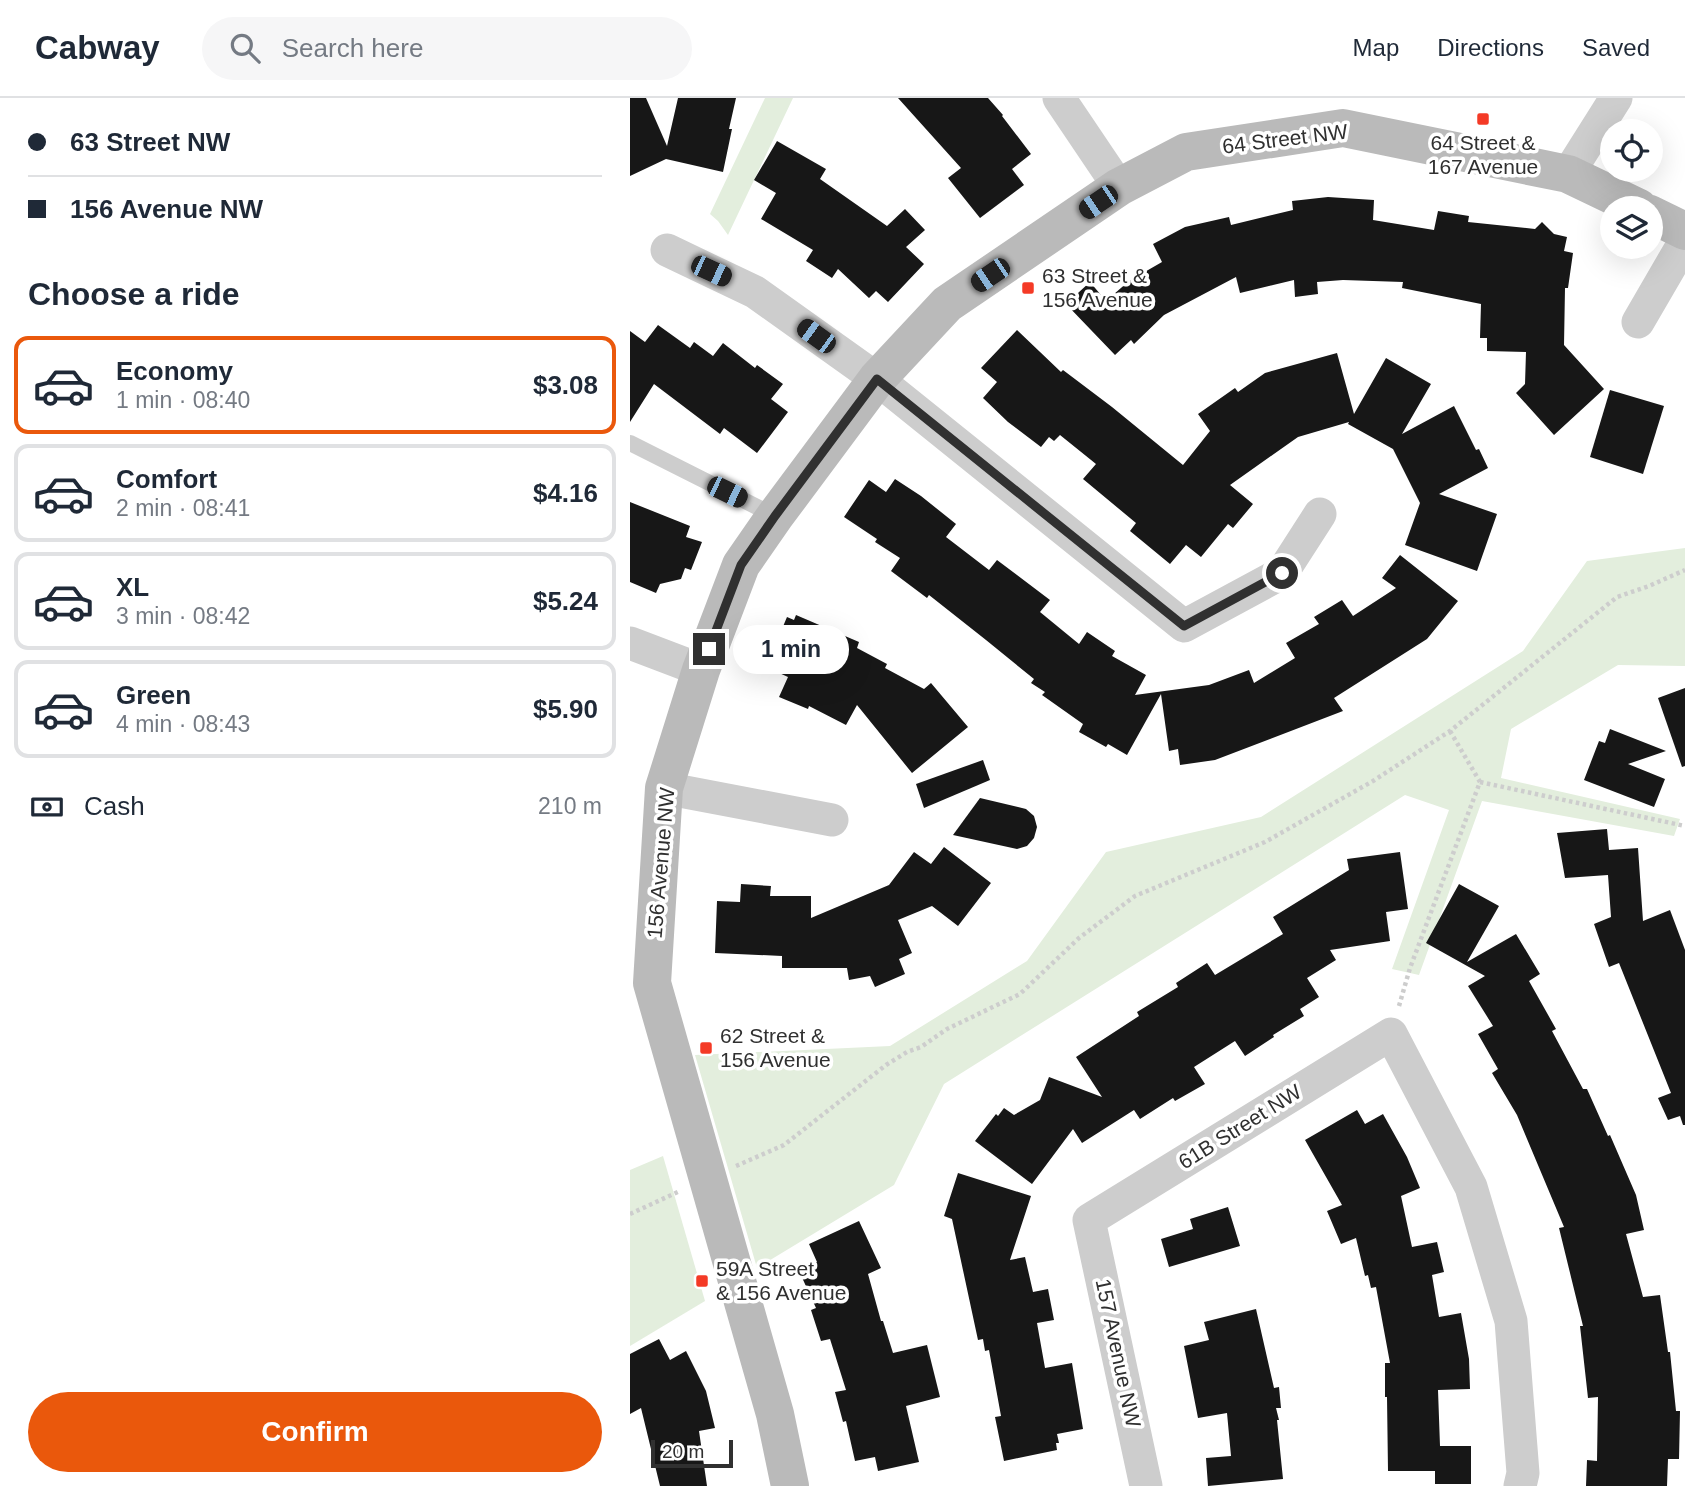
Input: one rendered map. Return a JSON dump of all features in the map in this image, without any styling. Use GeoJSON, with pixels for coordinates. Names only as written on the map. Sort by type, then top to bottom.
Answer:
{"type":"FeatureCollection","features":[{"type":"Feature","properties":{"kind":"street"},"geometry":{"type":"LineString","coordinates":[[1059,98],[1119,187]]}},
{"type":"Feature","properties":{"kind":"street"},"geometry":{"type":"LineString","coordinates":[[1568,173],[1616,98]]}},
{"type":"Feature","properties":{"kind":"street","name":"64 Street NW"},"geometry":{"type":"LineString","coordinates":[[1119,187],[1186,152],[1343,128],[1568,173],[1615,196]]}},
{"type":"Feature","properties":{"kind":"street","name":"156 Avenue NW"},"geometry":{"type":"LineString","coordinates":[[790,1486],[775,1414],[708,1179],[641,983],[664,788],[701,670],[741,565],[877,379],[947,304],[1119,187]]}},
{"type":"Feature","properties":{"kind":"street"},"geometry":{"type":"LineString","coordinates":[[1663,220],[1685,230]]}},
{"type":"Feature","properties":{"kind":"street"},"geometry":{"type":"LineString","coordinates":[[1637,322],[1685,241]]}},
{"type":"Feature","properties":{"kind":"street"},"geometry":{"type":"LineString","coordinates":[[667,250],[755,292],[877,379],[1184,626],[1282,573],[1320,514]]}},
{"type":"Feature","properties":{"kind":"street"},"geometry":{"type":"LineString","coordinates":[[630,643],[701,670]]}},
{"type":"Feature","properties":{"kind":"street"},"geometry":{"type":"LineString","coordinates":[[664,788],[832,820]]}},
{"type":"Feature","properties":{"kind":"street"},"geometry":{"type":"LineString","coordinates":[[1391,1034],[1471,1187],[1511,1321],[1523,1473],[1520,1486]]}},
{"type":"Feature","properties":{"kind":"street","name":"61B Street NW"},"geometry":{"type":"LineString","coordinates":[[1089,1220],[1391,1034]]}},
{"type":"Feature","properties":{"kind":"street","name":"157 Avenue NW"},"geometry":{"type":"LineString","coordinates":[[1089,1220],[1146,1486]]}},
{"type":"Feature","properties":{"kind":"lane"},"geometry":{"type":"LineString","coordinates":[[630,443],[775,516]]}},
{"type":"Feature","properties":{"kind":"path"},"geometry":{"type":"LineString","coordinates":[[630,1214],[784,1145],[886,1065],[921,1047],[947,1029],[1020,994],[1079,939],[1135,895],[1265,842],[1373,780],[1450,732],[1617,597],[1685,570]]}},
{"type":"Feature","properties":{"kind":"path"},"geometry":{"type":"LineString","coordinates":[[1450,732],[1480,782],[1685,826]]}},
{"type":"Feature","properties":{"kind":"path"},"geometry":{"type":"LineString","coordinates":[[1391,1034],[1409,968],[1480,782]]}},
{"type":"Feature","properties":{"kind":"green space"},"geometry":{"type":"Polygon","coordinates":[[[765,98],[793,98],[728,235],[710,214],[765,98]]]}},
{"type":"Feature","properties":{"kind":"green space"},"geometry":{"type":"Polygon","coordinates":[[[1685,548],[1685,666],[1618,665],[1511,729],[1501,778],[1680,819],[1674,836],[1482,801],[1419,975],[1392,969],[1449,810],[1405,795],[944,1084],[894,1185],[757,1268],[695,1055],[890,1046],[1027,961],[1106,852],[1261,817],[1523,651],[1587,561],[1685,548]]]}},
{"type":"Feature","properties":{"kind":"green space"},"geometry":{"type":"Polygon","coordinates":[[[663,1156],[705,1301],[630,1346],[630,1170],[663,1156]]]}},
{"type":"Feature","properties":{"kind":"building"},"geometry":{"type":"Polygon","coordinates":[[[630,98],[646,98],[667,146],[678,98],[736,98],[723,172],[666,159],[630,176],[630,98]]]}},
{"type":"Feature","properties":{"kind":"building"},"geometry":{"type":"Polygon","coordinates":[[[898,98],[988,98],[1031,154],[1012,169],[1024,185],[980,218],[948,178],[961,168],[898,98]]]}},
{"type":"Feature","properties":{"kind":"building"},"geometry":{"type":"Polygon","coordinates":[[[777,141],[826,169],[820,179],[887,226],[905,209],[925,230],[906,247],[924,264],[888,302],[876,291],[869,298],[838,269],[832,278],[806,261],[813,250],[761,219],[776,193],[754,180],[777,141]]]}},
{"type":"Feature","properties":{"kind":"building"},"geometry":{"type":"Polygon","coordinates":[[[1328,197],[1374,200],[1373,220],[1434,230],[1438,211],[1469,216],[1468,222],[1535,229],[1542,222],[1554,234],[1567,237],[1564,251],[1573,253],[1568,288],[1565,288],[1564,345],[1604,389],[1554,435],[1516,393],[1525,384],[1526,352],[1487,351],[1487,338],[1480,338],[1481,304],[1402,288],[1403,282],[1317,282],[1318,294],[1295,297],[1294,280],[1240,293],[1236,277],[1164,315],[1134,344],[1131,340],[1115,355],[1066,304],[1090,282],[1106,301],[1129,281],[1162,262],[1153,244],[1185,227],[1229,217],[1231,225],[1293,210],[1292,201],[1328,197]]]}},
{"type":"Feature","properties":{"kind":"building"},"geometry":{"type":"Polygon","coordinates":[[[658,325],[690,348],[694,342],[713,356],[723,343],[755,368],[757,365],[783,384],[771,399],[788,412],[757,453],[724,428],[720,434],[654,384],[630,422],[630,331],[645,342],[658,325]]]}},
{"type":"Feature","properties":{"kind":"building"},"geometry":{"type":"Polygon","coordinates":[[[1017,330],[1061,372],[1063,370],[1112,407],[1183,465],[1210,431],[1198,414],[1235,388],[1238,392],[1265,373],[1337,353],[1354,414],[1386,358],[1431,384],[1402,434],[1454,406],[1488,468],[1439,494],[1497,514],[1477,571],[1405,545],[1420,503],[1393,449],[1348,424],[1349,422],[1298,437],[1230,485],[1253,504],[1233,528],[1228,524],[1201,557],[1186,545],[1170,564],[1130,531],[1136,523],[1083,479],[1096,464],[1060,435],[1054,441],[1049,437],[1041,447],[1008,422],[983,398],[997,382],[981,368],[1017,330]]]}},
{"type":"Feature","properties":{"kind":"building"},"geometry":{"type":"Polygon","coordinates":[[[1610,390],[1664,406],[1643,474],[1590,457],[1610,390]]]}},
{"type":"Feature","properties":{"kind":"building"},"geometry":{"type":"Polygon","coordinates":[[[895,479],[956,524],[946,537],[989,570],[997,560],[1050,600],[1040,612],[1079,644],[1087,632],[1115,651],[1112,656],[1146,675],[1135,695],[1209,685],[1249,670],[1254,683],[1295,658],[1286,643],[1319,624],[1314,617],[1342,600],[1353,616],[1396,588],[1382,578],[1400,555],[1458,601],[1427,639],[1334,698],[1343,711],[1215,760],[1180,765],[1178,749],[1169,751],[1161,694],[1127,755],[1079,732],[1083,724],[1042,695],[1045,692],[1031,683],[1034,679],[929,595],[927,598],[891,571],[900,558],[844,517],[869,480],[886,492],[895,479]]]}},
{"type":"Feature","properties":{"kind":"building"},"geometry":{"type":"Polygon","coordinates":[[[630,502],[690,526],[686,537],[702,542],[691,570],[685,568],[681,579],[660,584],[656,593],[630,582],[630,502]]]}},
{"type":"Feature","properties":{"kind":"building"},"geometry":{"type":"Polygon","coordinates":[[[796,615],[859,642],[857,648],[887,664],[885,668],[924,689],[931,683],[968,727],[912,773],[857,705],[846,725],[809,706],[808,709],[779,697],[788,677],[766,667],[787,617],[794,620],[796,615]]]}},
{"type":"Feature","properties":{"kind":"building"},"geometry":{"type":"Polygon","coordinates":[[[1685,688],[1685,766],[1682,767],[1658,698],[1685,688]]]}},
{"type":"Feature","properties":{"kind":"building"},"geometry":{"type":"Polygon","coordinates":[[[1610,729],[1666,751],[1628,764],[1665,779],[1654,807],[1584,780],[1599,741],[1605,743],[1610,729]]]}},
{"type":"Feature","properties":{"kind":"building"},"geometry":{"type":"Polygon","coordinates":[[[983,760],[990,780],[924,808],[916,784],[983,760]]]}},
{"type":"Feature","properties":{"kind":"building"},"geometry":{"type":"Polygon","coordinates":[[[980,798],[1026,809],[1034,816],[1037,827],[1034,838],[1027,846],[1017,849],[953,835],[980,798]]]}},
{"type":"Feature","properties":{"kind":"building"},"geometry":{"type":"Polygon","coordinates":[[[1607,829],[1609,850],[1638,848],[1643,921],[1670,910],[1685,950],[1685,1125],[1680,1116],[1668,1120],[1658,1098],[1671,1093],[1619,963],[1609,967],[1594,924],[1611,917],[1608,875],[1565,878],[1557,833],[1607,829]]]}},
{"type":"Feature","properties":{"kind":"building"},"geometry":{"type":"Polygon","coordinates":[[[944,847],[991,883],[958,926],[932,906],[898,920],[912,953],[899,959],[905,974],[875,987],[870,976],[849,980],[847,968],[782,968],[782,956],[715,953],[717,901],[740,902],[741,884],[771,886],[770,896],[811,896],[811,918],[889,885],[914,852],[931,864],[944,847]]]}},
{"type":"Feature","properties":{"kind":"building"},"geometry":{"type":"Polygon","coordinates":[[[1400,852],[1408,909],[1386,912],[1390,941],[1330,950],[1336,960],[1307,978],[1319,997],[1300,1009],[1304,1016],[1245,1056],[1235,1041],[1194,1067],[1205,1084],[1175,1101],[1173,1098],[1140,1119],[1134,1110],[1082,1143],[1073,1129],[1032,1184],[975,1141],[1004,1108],[1014,1115],[1040,1100],[1049,1077],[1102,1097],[1076,1057],[1139,1016],[1137,1012],[1178,987],[1176,983],[1207,963],[1215,975],[1283,934],[1273,917],[1349,870],[1347,859],[1400,852]]]}},
{"type":"Feature","properties":{"kind":"building"},"geometry":{"type":"Polygon","coordinates":[[[1459,884],[1499,906],[1467,962],[1516,934],[1540,974],[1529,981],[1556,1029],[1552,1031],[1583,1089],[1587,1089],[1608,1136],[1610,1135],[1636,1195],[1644,1230],[1626,1234],[1643,1297],[1660,1295],[1670,1352],[1676,1411],[1680,1411],[1679,1459],[1668,1459],[1667,1486],[1586,1486],[1587,1460],[1597,1461],[1598,1397],[1588,1398],[1580,1326],[1583,1326],[1559,1228],[1564,1227],[1517,1115],[1492,1073],[1498,1069],[1478,1034],[1493,1026],[1468,986],[1485,976],[1426,943],[1459,884]]]}},
{"type":"Feature","properties":{"kind":"building"},"geometry":{"type":"Polygon","coordinates":[[[1357,1110],[1365,1124],[1383,1114],[1407,1157],[1420,1188],[1401,1196],[1412,1247],[1437,1242],[1444,1272],[1432,1275],[1439,1317],[1461,1313],[1469,1359],[1470,1389],[1438,1390],[1440,1446],[1471,1446],[1471,1484],[1435,1484],[1435,1471],[1388,1471],[1385,1363],[1390,1363],[1376,1287],[1371,1288],[1368,1275],[1365,1276],[1356,1238],[1341,1244],[1327,1211],[1342,1205],[1305,1140],[1357,1110]]]}},
{"type":"Feature","properties":{"kind":"building"},"geometry":{"type":"Polygon","coordinates":[[[958,1173],[1031,1196],[1010,1260],[1025,1257],[1033,1292],[1048,1289],[1054,1320],[1037,1323],[1045,1368],[1072,1363],[1083,1429],[1057,1434],[1057,1450],[1004,1461],[995,1417],[1001,1416],[989,1350],[985,1351],[983,1339],[978,1340],[952,1219],[944,1216],[958,1173]]]}},
{"type":"Feature","properties":{"kind":"building"},"geometry":{"type":"Polygon","coordinates":[[[1228,1207],[1240,1246],[1169,1267],[1161,1239],[1193,1229],[1190,1219],[1228,1207]]]}},
{"type":"Feature","properties":{"kind":"building"},"geometry":{"type":"Polygon","coordinates":[[[859,1221],[881,1268],[868,1274],[893,1353],[927,1345],[940,1397],[906,1406],[919,1462],[878,1471],[875,1457],[855,1461],[846,1421],[843,1422],[835,1392],[846,1390],[830,1339],[821,1341],[811,1310],[816,1308],[799,1271],[817,1262],[809,1244],[859,1221]]]}},
{"type":"Feature","properties":{"kind":"building"},"geometry":{"type":"Polygon","coordinates":[[[1256,1309],[1274,1388],[1279,1387],[1281,1408],[1276,1408],[1283,1479],[1208,1486],[1206,1458],[1231,1456],[1227,1413],[1198,1418],[1184,1346],[1209,1340],[1204,1322],[1256,1309]]]}},
{"type":"Feature","properties":{"kind":"building"},"geometry":{"type":"Polygon","coordinates":[[[659,1339],[670,1360],[686,1351],[706,1391],[715,1428],[699,1431],[707,1486],[660,1486],[641,1408],[630,1414],[630,1354],[659,1339]]]}},
{"type":"Feature","properties":{"kind":"place","name":"64 Street & 167 Avenue"},"geometry":{"type":"Point","coordinates":[1483,119]}},
{"type":"Feature","properties":{"kind":"place","name":"63 Street & 156 Avenue"},"geometry":{"type":"Point","coordinates":[1028,288]}},
{"type":"Feature","properties":{"kind":"place","name":"62 Street & 156 Avenue"},"geometry":{"type":"Point","coordinates":[706,1048]}},
{"type":"Feature","properties":{"kind":"place","name":"59A Street & 156 Avenue"},"geometry":{"type":"Point","coordinates":[702,1281]}},
{"type":"Feature","properties":{"kind":"route"},"geometry":{"type":"LineString","coordinates":[[709,649],[741,565],[877,379],[1184,626],[1282,573]]}}]}
